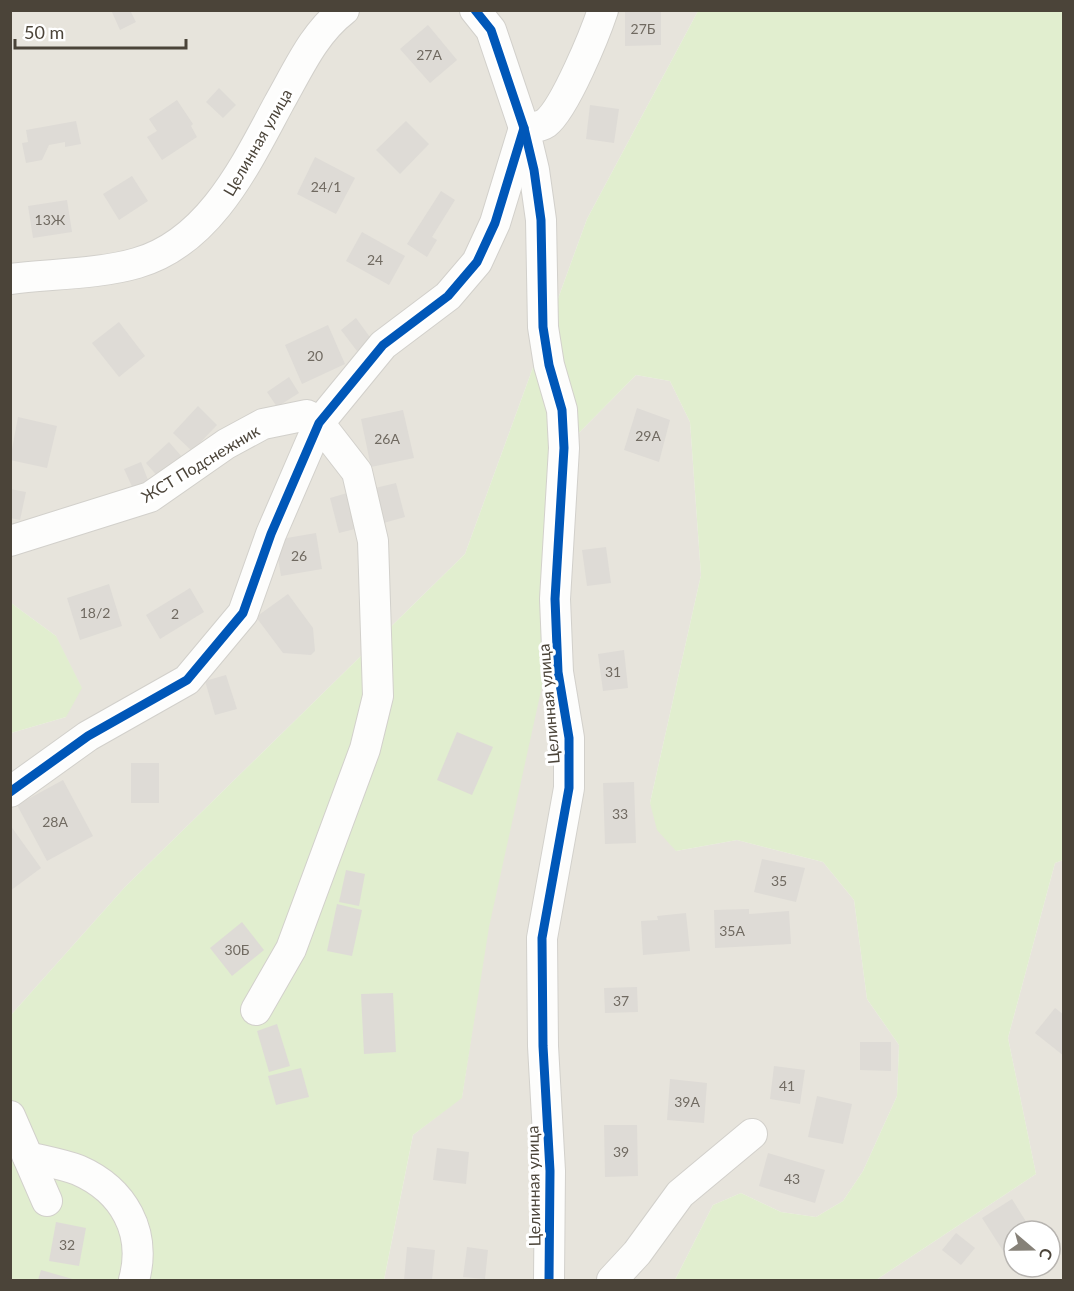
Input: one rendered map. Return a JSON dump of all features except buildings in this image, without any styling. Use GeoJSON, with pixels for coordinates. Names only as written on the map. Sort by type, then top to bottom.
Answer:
{"type":"FeatureCollection","features":[{"type":"Feature","properties":{"kind":"street","name":"Целинная улица"},"geometry":{"type":"LineString","coordinates":[[10,279],[138,263],[165,250],[192,232],[222,201],[314,41],[344,10]]}},
{"type":"Feature","properties":{"kind":"street","name":"Целинная улица"},"geometry":{"type":"LineString","coordinates":[[475,10],[491,30],[524,128],[534,170],[541,220],[543,327],[549,365],[562,410],[564,448],[555,599],[558,672],[569,738],[569,788],[542,938],[543,1046],[550,1171],[549,1281]]}},
{"type":"Feature","properties":{"kind":"street"},"geometry":{"type":"LineString","coordinates":[[10,792],[88,736],[187,680],[243,613],[271,534],[320,423],[383,345],[448,296],[477,262],[495,223],[524,128],[546,123],[557,110],[582,62],[603,10]]}},
{"type":"Feature","properties":{"kind":"street","name":"ЖСТ Подснежник"},"geometry":{"type":"LineString","coordinates":[[10,541],[150,497],[226,444],[262,424],[307,415],[320,423]]}},
{"type":"Feature","properties":{"kind":"street"},"geometry":{"type":"LineString","coordinates":[[256,1010],[291,949],[365,748],[378,696],[374,541],[357,472],[320,423]]}},
{"type":"Feature","properties":{"kind":"street"},"geometry":{"type":"LineString","coordinates":[[10,1116],[47,1201]]}},
{"type":"Feature","properties":{"kind":"street"},"geometry":{"type":"LineString","coordinates":[[612,1281],[637,1252],[680,1194],[752,1134]]}},
{"type":"Feature","properties":{"kind":"street"},"geometry":{"type":"LineString","coordinates":[[28,1157],[79,1171],[110,1192],[132,1218],[139,1245],[134,1281]]}},
{"type":"Feature","properties":{"kind":"shaded area"},"geometry":{"type":"Polygon","coordinates":[[[11,11],[698,11],[587,219],[465,554],[125,887],[11,1015],[11,733],[66,717],[56,636],[11,603],[11,11]]]}},
{"type":"Feature","properties":{"kind":"shaded area"},"geometry":{"type":"Polygon","coordinates":[[[636,375],[670,381],[690,422],[701,575],[650,803],[676,851],[737,840],[823,862],[854,900],[867,999],[899,1045],[897,1096],[863,1171],[843,1201],[816,1217],[781,1212],[741,1193],[713,1205],[675,1280],[384,1280],[413,1135],[462,1097],[560,452],[636,375]]]}},
{"type":"Feature","properties":{"kind":"shaded area"},"geometry":{"type":"Polygon","coordinates":[[[1063,860],[1063,1280],[876,1280],[1036,1174],[1008,1038],[1055,863],[1063,860]]]}},
{"type":"Feature","properties":{"kind":"green space"},"geometry":{"type":"Polygon","coordinates":[[[698,11],[1063,11],[1063,860],[1055,863],[1008,1038],[1036,1174],[876,1280],[675,1280],[713,1205],[741,1193],[781,1212],[816,1217],[843,1201],[863,1171],[897,1096],[899,1045],[867,999],[854,900],[823,862],[737,840],[676,851],[657,830],[650,803],[701,575],[690,422],[670,381],[636,375],[560,452],[548,659],[489,927],[462,1098],[413,1135],[384,1280],[11,1280],[11,1015],[125,887],[465,554],[587,219],[698,11]]]}},
{"type":"Feature","properties":{"kind":"green space"},"geometry":{"type":"Polygon","coordinates":[[[11,603],[56,636],[82,688],[66,717],[11,733],[11,603]]]}},
{"type":"Feature","properties":{"kind":"cycle path"},"geometry":{"type":"LineString","coordinates":[[475,10],[491,30],[524,128],[534,170],[541,220],[543,327],[549,365],[562,410],[564,448],[555,599],[558,672],[569,738],[569,788],[542,938],[543,1046],[550,1171],[549,1280]]}},
{"type":"Feature","properties":{"kind":"cycle path"},"geometry":{"type":"LineString","coordinates":[[10,792],[88,736],[187,680],[243,613],[271,534],[319,423],[383,345],[448,296],[477,262],[495,223],[524,128]]}}]}
